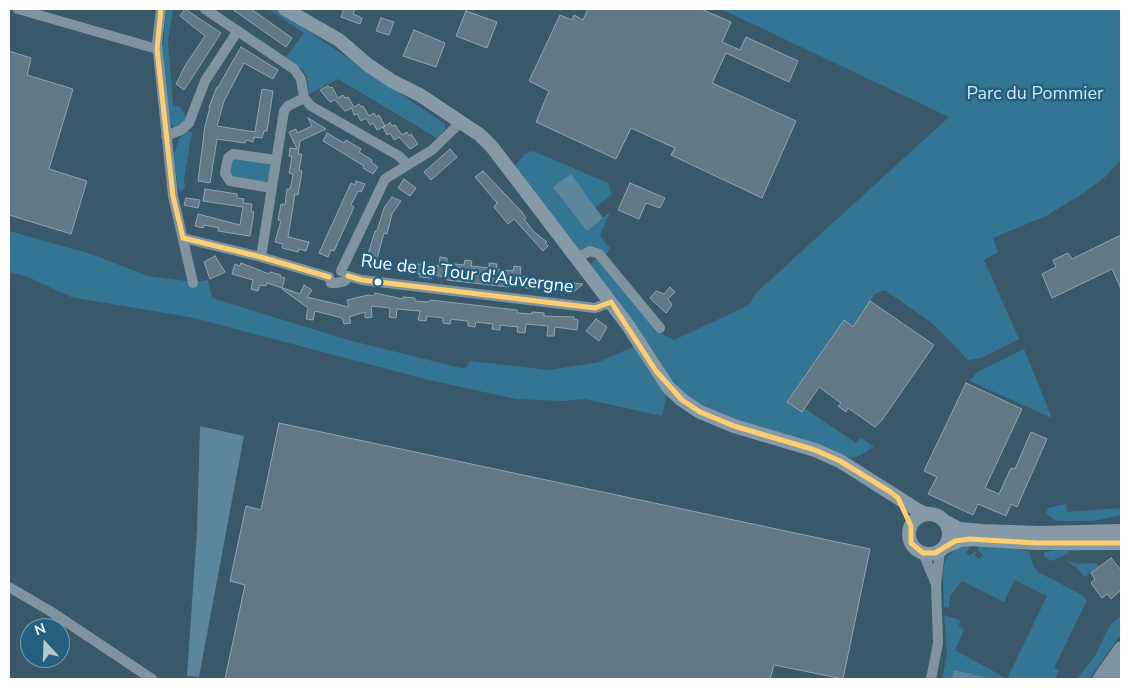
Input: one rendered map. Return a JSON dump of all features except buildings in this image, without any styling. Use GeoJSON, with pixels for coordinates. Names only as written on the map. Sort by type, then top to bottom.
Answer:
{"type":"FeatureCollection","features":[{"type":"Feature","properties":{"kind":"main road"},"geometry":{"type":"LineString","coordinates":[[285,9],[312,23],[345,45],[373,58],[396,74],[420,95],[480,135],[492,147],[611,302],[668,387],[700,412],[734,426],[815,450],[840,461],[898,498],[960,529],[1039,533],[1121,531]]}},
{"type":"Feature","properties":{"kind":"main road"},"geometry":{"type":"LineString","coordinates":[[299,9],[312,23]]}},
{"type":"Feature","properties":{"kind":"main road"},"geometry":{"type":"LineString","coordinates":[[898,498],[911,526],[911,543],[923,553],[930,554],[955,541],[969,539],[1037,543],[1121,543]]}},
{"type":"Feature","properties":{"kind":"main road"},"geometry":{"type":"LineString","coordinates":[[911,526],[920,516],[927,514]]}},
{"type":"Feature","properties":{"kind":"main road"},"geometry":{"type":"LineString","coordinates":[[942,549],[949,532],[946,522]]}},
{"type":"Feature","properties":{"kind":"main road"},"geometry":{"type":"LineString","coordinates":[[1100,679],[1121,649]]}},
{"type":"Feature","properties":{"kind":"main road"},"geometry":{"type":"LineString","coordinates":[[1112,679],[1121,670]]}},
{"type":"Feature","properties":{"kind":"street"},"geometry":{"type":"LineString","coordinates":[[18,9],[157,49]]}},
{"type":"Feature","properties":{"kind":"street"},"geometry":{"type":"LineString","coordinates":[[161,9],[157,49],[166,136],[175,208],[194,282]]}},
{"type":"Feature","properties":{"kind":"street"},"geometry":{"type":"LineString","coordinates":[[205,9],[297,72],[302,82],[304,98],[312,106],[399,156],[407,164]]}},
{"type":"Feature","properties":{"kind":"street"},"geometry":{"type":"LineString","coordinates":[[166,136],[187,126],[205,80],[238,32]]}},
{"type":"Feature","properties":{"kind":"street"},"geometry":{"type":"LineString","coordinates":[[261,257],[284,109],[304,98]]}},
{"type":"Feature","properties":{"kind":"street"},"geometry":{"type":"LineString","coordinates":[[183,238],[316,271],[329,277],[345,274],[383,182],[390,175],[432,150],[461,122]]}},
{"type":"Feature","properties":{"kind":"street"},"geometry":{"type":"LineString","coordinates":[[272,188],[230,181],[225,173],[228,158],[233,154],[276,160]]}},
{"type":"Feature","properties":{"kind":"street"},"geometry":{"type":"LineString","coordinates":[[577,258],[590,251],[599,254],[660,328]]}},
{"type":"Feature","properties":{"kind":"street","name":"Rue de la Tour d'Auvergne"},"geometry":{"type":"LineString","coordinates":[[345,274],[362,280],[595,308],[611,302]]}},
{"type":"Feature","properties":{"kind":"street"},"geometry":{"type":"LineString","coordinates":[[931,679],[938,643],[936,585],[942,549]]}},
{"type":"Feature","properties":{"kind":"street"},"geometry":{"type":"LineString","coordinates":[[923,553],[936,585]]}},
{"type":"Feature","properties":{"kind":"street"},"geometry":{"type":"LineString","coordinates":[[9,587],[50,611],[152,679]]}},
{"type":"Feature","properties":{"kind":"green space"},"geometry":{"type":"Polygon","coordinates":[[[166,9],[173,9],[168,41],[173,106],[179,106],[186,117],[184,122],[174,128],[170,122],[163,47],[166,9]]]}},
{"type":"Feature","properties":{"kind":"green space"},"geometry":{"type":"Polygon","coordinates":[[[268,9],[276,9],[445,124],[445,129],[437,138],[338,79],[309,94],[307,77],[303,70],[286,57],[304,33],[268,9]]]}},
{"type":"Feature","properties":{"kind":"green space","name":"Parc du Pommier"},"geometry":{"type":"Polygon","coordinates":[[[721,9],[1121,9],[1121,159],[1105,177],[1084,193],[1046,216],[993,238],[998,252],[984,260],[1019,339],[981,358],[968,360],[933,324],[885,290],[875,294],[853,327],[844,320],[787,401],[804,408],[856,443],[861,438],[874,447],[859,456],[852,458],[840,455],[817,444],[752,424],[750,431],[668,388],[662,416],[585,399],[563,401],[516,399],[429,380],[194,318],[71,297],[28,277],[9,272],[9,231],[91,254],[148,276],[193,282],[208,280],[212,298],[348,340],[465,369],[470,361],[549,370],[599,362],[639,344],[588,266],[598,258],[636,306],[664,335],[674,340],[749,305],[756,293],[949,117],[721,9]]]}},
{"type":"Feature","properties":{"kind":"green space"},"geometry":{"type":"Polygon","coordinates":[[[187,131],[192,132],[184,178],[185,188],[181,191],[178,189],[174,154],[179,139],[187,131]]]}},
{"type":"Feature","properties":{"kind":"green space"},"geometry":{"type":"Polygon","coordinates":[[[533,151],[608,183],[612,194],[595,208],[571,174],[587,231],[610,212],[600,236],[610,248],[605,256],[595,247],[584,248],[578,251],[514,167],[525,154],[533,151]]]}},
{"type":"Feature","properties":{"kind":"green space"},"geometry":{"type":"Polygon","coordinates":[[[231,159],[273,162],[269,184],[229,177],[231,159]]]}},
{"type":"Feature","properties":{"kind":"green space"},"geometry":{"type":"Polygon","coordinates":[[[1024,349],[1052,418],[970,381],[977,372],[1024,349]]]}},
{"type":"Feature","properties":{"kind":"green space"},"geometry":{"type":"Polygon","coordinates":[[[1066,504],[1067,512],[1121,508],[1121,515],[1093,521],[1057,521],[1046,514],[1048,508],[1066,504]]]}},
{"type":"Feature","properties":{"kind":"green space"},"geometry":{"type":"Polygon","coordinates":[[[972,545],[966,552],[970,556],[975,551],[977,552],[974,555],[979,559],[983,555],[978,550],[978,546],[1017,548],[1029,552],[1033,565],[1038,572],[1082,595],[1087,600],[1054,668],[1059,670],[1056,677],[1060,679],[1007,679],[1047,596],[1015,580],[1004,602],[962,581],[950,596],[949,608],[944,607],[943,571],[946,558],[958,547],[972,545]]]}},
{"type":"Feature","properties":{"kind":"green space"},"geometry":{"type":"Polygon","coordinates":[[[1071,548],[1121,548],[1121,550],[1069,551],[1068,554],[1051,561],[1043,556],[1045,552],[1071,548]]]}},
{"type":"Feature","properties":{"kind":"green space"},"geometry":{"type":"Polygon","coordinates":[[[1067,561],[1078,564],[1096,563],[1099,566],[1085,577],[1067,561]]]}},
{"type":"Feature","properties":{"kind":"green space"},"geometry":{"type":"Polygon","coordinates":[[[944,615],[960,620],[959,627],[964,630],[955,650],[1007,679],[983,679],[983,677],[954,671],[952,679],[942,679],[947,654],[944,615]]]}},
{"type":"Feature","properties":{"kind":"green space"},"geometry":{"type":"Polygon","coordinates":[[[1121,616],[1121,634],[1089,679],[1077,679],[1095,656],[1110,625],[1121,616]]]}},
{"type":"Feature","properties":{"kind":"shaded area"},"geometry":{"type":"Polygon","coordinates":[[[571,174],[603,218],[587,231],[553,187],[571,174]]]}},
{"type":"Feature","properties":{"kind":"shaded area"},"geometry":{"type":"Polygon","coordinates":[[[200,426],[244,436],[199,677],[187,676],[197,530],[200,426]]]}},
{"type":"Feature","properties":{"kind":"shaded area"},"geometry":{"type":"Polygon","coordinates":[[[954,670],[984,677],[983,679],[952,679],[954,670]]]}},
{"type":"Feature","properties":{"kind":"transit line"},"geometry":{"type":"LineString","coordinates":[[161,9],[157,49],[173,196],[183,238]]}},
{"type":"Feature","properties":{"kind":"transit line"},"geometry":{"type":"LineString","coordinates":[[183,238],[261,257],[329,277]]}},
{"type":"Feature","properties":{"kind":"transit line"},"geometry":{"type":"LineString","coordinates":[[348,276],[362,280],[595,308],[611,302]]}},
{"type":"Feature","properties":{"kind":"transit line"},"geometry":{"type":"LineString","coordinates":[[611,302],[656,371],[682,400],[700,412],[734,426],[815,450],[840,461],[889,491],[898,498],[911,526],[911,543],[923,553],[935,553],[955,541],[969,539],[1037,543],[1121,543]]}}]}
